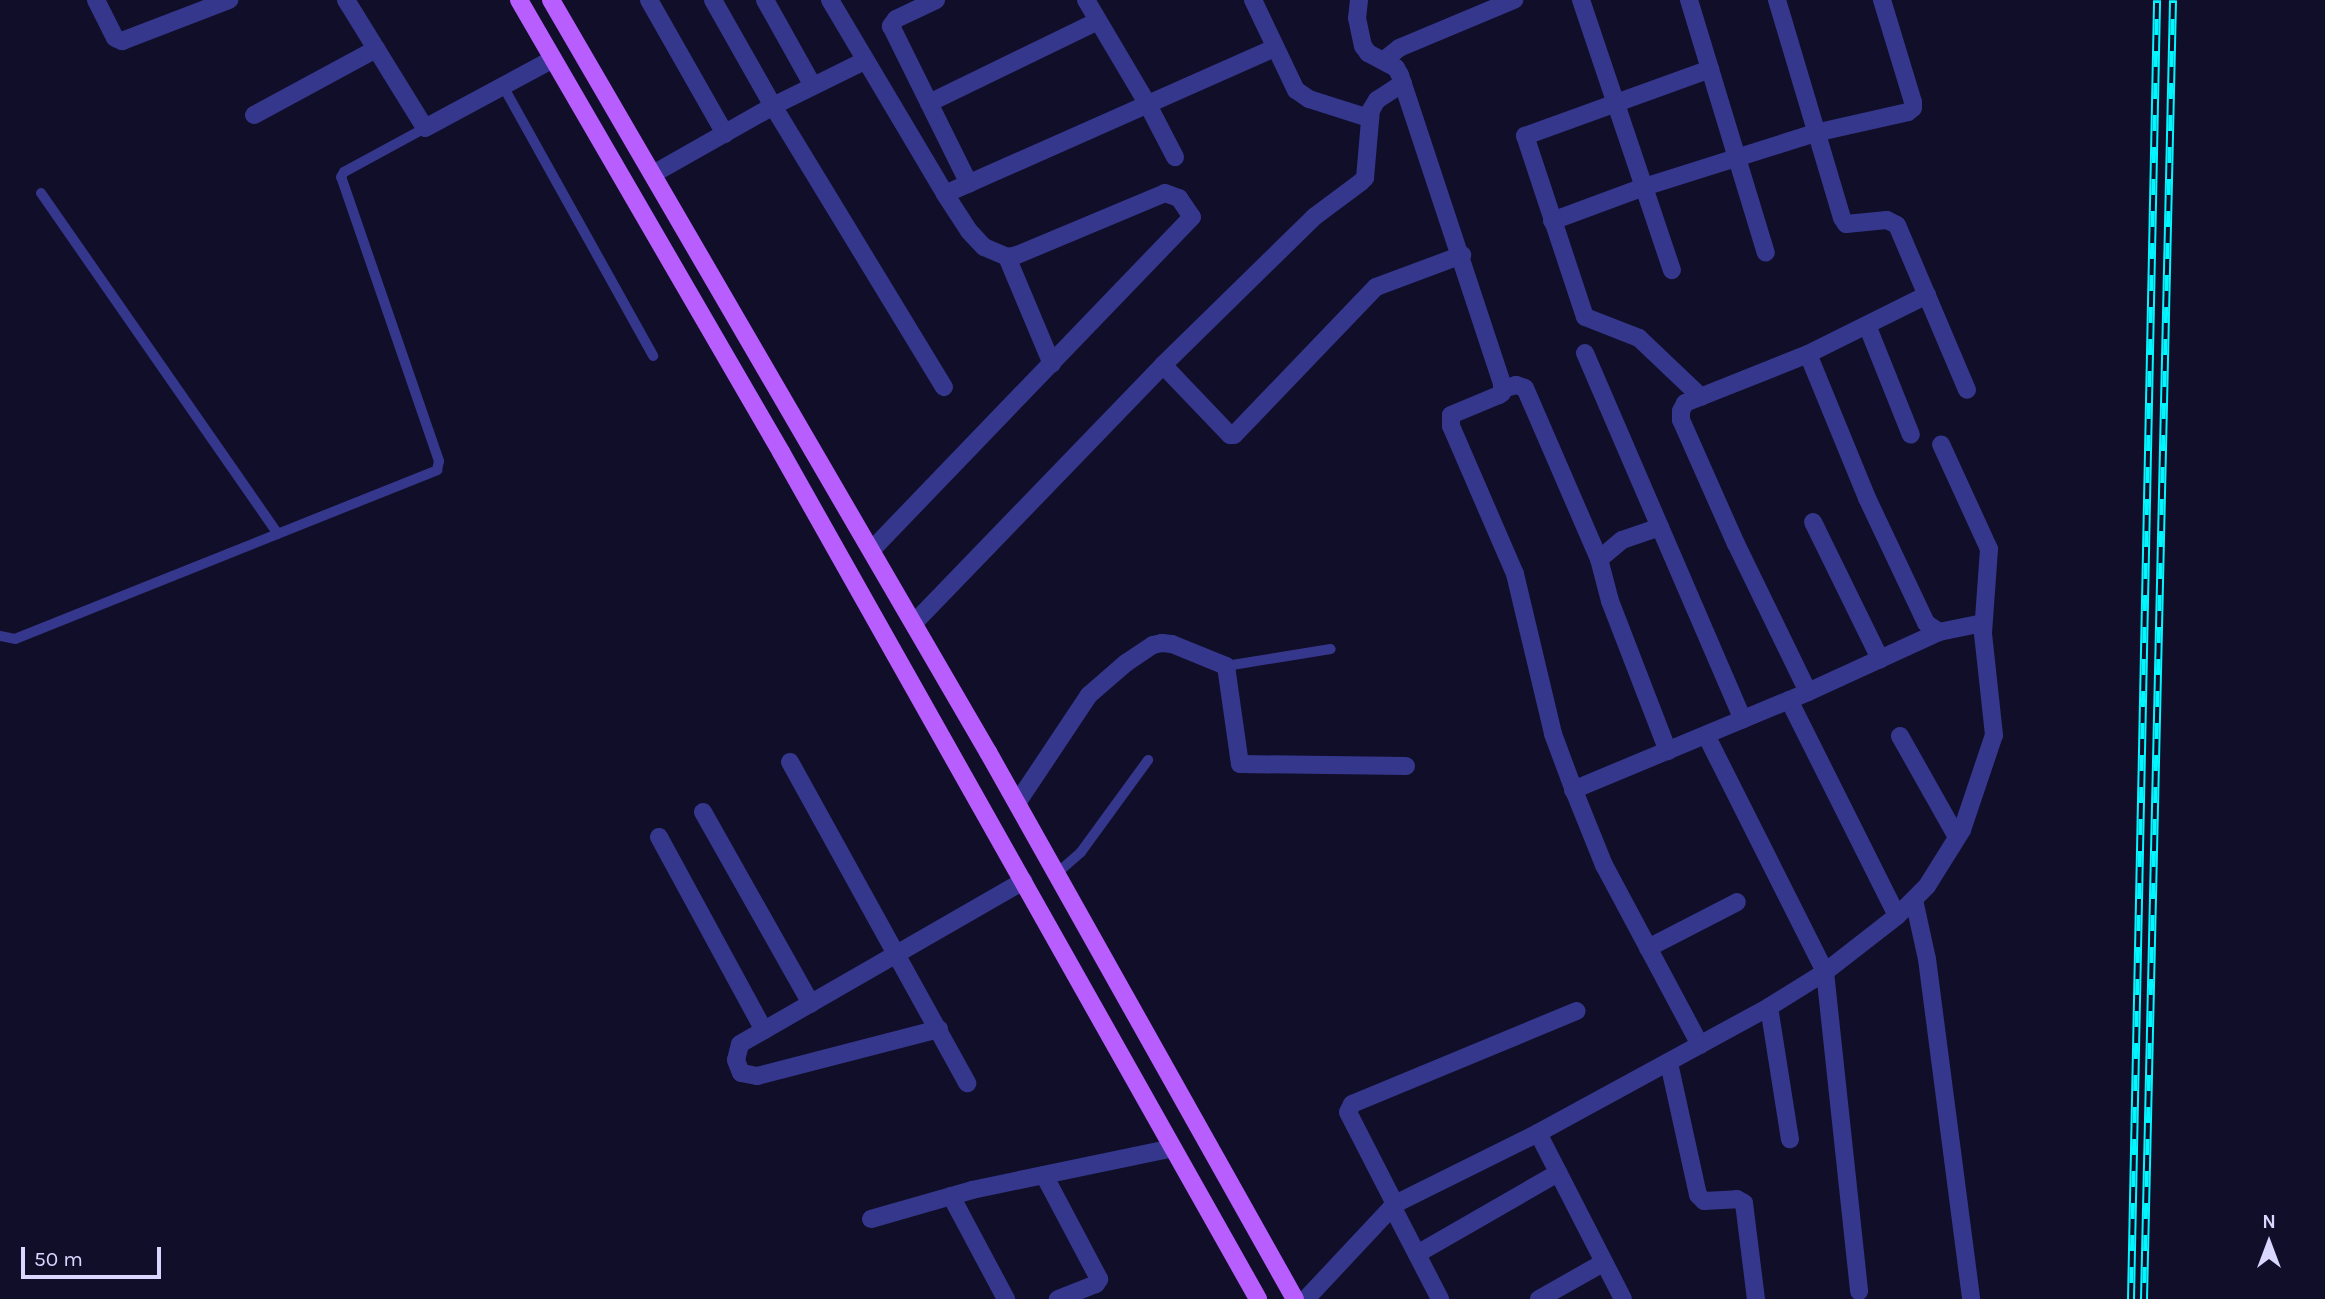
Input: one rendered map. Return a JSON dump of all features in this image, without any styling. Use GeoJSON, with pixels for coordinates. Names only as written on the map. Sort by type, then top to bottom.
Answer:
{"type":"FeatureCollection","features":[{"type":"Feature","properties":{"kind":"main road"},"geometry":{"type":"LineString","coordinates":[[519,0],[781,452],[1258,1299]]}},
{"type":"Feature","properties":{"kind":"main road"},"geometry":{"type":"LineString","coordinates":[[551,0],[914,623],[1295,1299]]}},
{"type":"Feature","properties":{"kind":"street"},"geometry":{"type":"LineString","coordinates":[[96,0],[115,38],[122,41],[229,0]]}},
{"type":"Feature","properties":{"kind":"street"},"geometry":{"type":"LineString","coordinates":[[346,0],[425,128],[553,59]]}},
{"type":"Feature","properties":{"kind":"street"},"geometry":{"type":"LineString","coordinates":[[649,0],[725,134]]}},
{"type":"Feature","properties":{"kind":"street"},"geometry":{"type":"LineString","coordinates":[[713,0],[773,106],[944,387]]}},
{"type":"Feature","properties":{"kind":"street"},"geometry":{"type":"LineString","coordinates":[[765,0],[813,86]]}},
{"type":"Feature","properties":{"kind":"street"},"geometry":{"type":"LineString","coordinates":[[830,0],[968,231],[984,247],[1007,257],[1052,364]]}},
{"type":"Feature","properties":{"kind":"street"},"geometry":{"type":"LineString","coordinates":[[936,0],[895,19],[891,26],[969,184]]}},
{"type":"Feature","properties":{"kind":"street"},"geometry":{"type":"LineString","coordinates":[[1086,0],[1147,103],[1175,157]]}},
{"type":"Feature","properties":{"kind":"street"},"geometry":{"type":"LineString","coordinates":[[1252,0],[1291,84],[1301,95],[1368,118]]}},
{"type":"Feature","properties":{"kind":"street"},"geometry":{"type":"LineString","coordinates":[[1359,0],[1357,18],[1363,46],[1368,53],[1396,68],[1403,83],[1462,255],[1503,389]]}},
{"type":"Feature","properties":{"kind":"street"},"geometry":{"type":"LineString","coordinates":[[1389,64],[1388,57],[1399,48],[1514,0]]}},
{"type":"Feature","properties":{"kind":"street"},"geometry":{"type":"LineString","coordinates":[[1581,0],[1672,270]]}},
{"type":"Feature","properties":{"kind":"street"},"geometry":{"type":"LineString","coordinates":[[1689,0],[1766,253]]}},
{"type":"Feature","properties":{"kind":"street"},"geometry":{"type":"LineString","coordinates":[[1777,0],[1842,218],[1846,224],[1894,221],[1966,390]]}},
{"type":"Feature","properties":{"kind":"street"},"geometry":{"type":"LineString","coordinates":[[1552,221],[1644,187],[1737,160],[1815,133],[1909,113],[1913,108],[1882,0]]}},
{"type":"Feature","properties":{"kind":"street"},"geometry":{"type":"LineString","coordinates":[[929,103],[1098,21]]}},
{"type":"Feature","properties":{"kind":"street"},"geometry":{"type":"LineString","coordinates":[[945,194],[1275,48]]}},
{"type":"Feature","properties":{"kind":"street"},"geometry":{"type":"LineString","coordinates":[[254,115],[376,49]]}},
{"type":"Feature","properties":{"kind":"street"},"geometry":{"type":"LineString","coordinates":[[653,174],[773,106],[864,61]]}},
{"type":"Feature","properties":{"kind":"street"},"geometry":{"type":"LineString","coordinates":[[1701,397],[1639,338],[1585,317],[1525,136],[1710,69]]}},
{"type":"Feature","properties":{"kind":"street"},"geometry":{"type":"LineString","coordinates":[[914,623],[1163,365],[1314,217],[1361,182],[1365,177],[1368,118],[1377,100],[1403,83]]}},
{"type":"Feature","properties":{"kind":"street"},"geometry":{"type":"LineString","coordinates":[[872,550],[1190,222],[1190,212],[1179,198],[1165,193],[1007,257]]}},
{"type":"Feature","properties":{"kind":"street"},"geometry":{"type":"LineString","coordinates":[[1163,365],[1230,435],[1234,435],[1376,287],[1462,255]]}},
{"type":"Feature","properties":{"kind":"street"},"geometry":{"type":"LineString","coordinates":[[1808,692],[1736,544],[1681,420],[1681,411],[1685,403],[1808,354],[1927,295]]}},
{"type":"Feature","properties":{"kind":"street"},"geometry":{"type":"LineString","coordinates":[[1867,325],[1911,435]]}},
{"type":"Feature","properties":{"kind":"street"},"geometry":{"type":"LineString","coordinates":[[1586,353],[1743,719]]}},
{"type":"Feature","properties":{"kind":"street"},"geometry":{"type":"LineString","coordinates":[[1808,354],[1872,509],[1926,623],[1940,632]]}},
{"type":"Feature","properties":{"kind":"street"},"geometry":{"type":"LineString","coordinates":[[1668,751],[1610,601],[1599,559],[1525,388],[1516,385],[1503,389],[1499,395],[1457,412],[1450,419],[1515,574],[1553,734],[1573,790],[1604,865],[1700,1045]]}},
{"type":"Feature","properties":{"kind":"street"},"geometry":{"type":"LineString","coordinates":[[1306,1299],[1394,1205],[1538,1133],[1769,1007],[1825,971],[1914,900],[1957,837],[1994,735],[1983,623],[1989,549],[1941,444]]}},
{"type":"Feature","properties":{"kind":"street"},"geometry":{"type":"LineString","coordinates":[[1813,522],[1880,659]]}},
{"type":"Feature","properties":{"kind":"street"},"geometry":{"type":"LineString","coordinates":[[1599,559],[1622,540],[1660,527]]}},
{"type":"Feature","properties":{"kind":"street"},"geometry":{"type":"LineString","coordinates":[[1573,790],[1789,701],[1940,632],[1983,623]]}},
{"type":"Feature","properties":{"kind":"street"},"geometry":{"type":"LineString","coordinates":[[1017,803],[1090,695],[1126,663],[1153,645],[1172,644],[1226,666],[1240,764],[1406,766]]}},
{"type":"Feature","properties":{"kind":"street"},"geometry":{"type":"LineString","coordinates":[[1789,701],[1897,916]]}},
{"type":"Feature","properties":{"kind":"street"},"geometry":{"type":"LineString","coordinates":[[1706,735],[1825,971],[1859,1291]]}},
{"type":"Feature","properties":{"kind":"street"},"geometry":{"type":"LineString","coordinates":[[1900,736],[1957,837]]}},
{"type":"Feature","properties":{"kind":"street"},"geometry":{"type":"LineString","coordinates":[[790,762],[967,1083]]}},
{"type":"Feature","properties":{"kind":"street"},"geometry":{"type":"LineString","coordinates":[[703,812],[811,1004]]}},
{"type":"Feature","properties":{"kind":"street"},"geometry":{"type":"LineString","coordinates":[[659,837],[764,1030]]}},
{"type":"Feature","properties":{"kind":"street"},"geometry":{"type":"LineString","coordinates":[[939,1030],[749,1077],[741,1073],[736,1051],[740,1044],[1024,881]]}},
{"type":"Feature","properties":{"kind":"street"},"geometry":{"type":"LineString","coordinates":[[1914,900],[1927,959],[1971,1299]]}},
{"type":"Feature","properties":{"kind":"street"},"geometry":{"type":"LineString","coordinates":[[1648,948],[1737,902]]}},
{"type":"Feature","properties":{"kind":"street"},"geometry":{"type":"LineString","coordinates":[[1769,1007],[1790,1139]]}},
{"type":"Feature","properties":{"kind":"street"},"geometry":{"type":"LineString","coordinates":[[1440,1299],[1348,1112],[1352,1104],[1577,1011]]}},
{"type":"Feature","properties":{"kind":"street"},"geometry":{"type":"LineString","coordinates":[[1669,1063],[1698,1195],[1704,1201],[1737,1199],[1744,1203],[1756,1299]]}},
{"type":"Feature","properties":{"kind":"street"},"geometry":{"type":"LineString","coordinates":[[1538,1133],[1623,1299]]}},
{"type":"Feature","properties":{"kind":"street"},"geometry":{"type":"LineString","coordinates":[[870,1219],[951,1196],[1173,1148]]}},
{"type":"Feature","properties":{"kind":"street"},"geometry":{"type":"LineString","coordinates":[[1417,1254],[1558,1173]]}},
{"type":"Feature","properties":{"kind":"street"},"geometry":{"type":"LineString","coordinates":[[1044,1175],[1099,1279],[1096,1284],[1058,1299]]}},
{"type":"Feature","properties":{"kind":"street"},"geometry":{"type":"LineString","coordinates":[[951,1196],[1006,1299]]}},
{"type":"Feature","properties":{"kind":"street"},"geometry":{"type":"LineString","coordinates":[[1539,1299],[1603,1263]]}},
{"type":"Feature","properties":{"kind":"lane"},"geometry":{"type":"LineString","coordinates":[[503,86],[653,356]]}},
{"type":"Feature","properties":{"kind":"lane"},"geometry":{"type":"LineString","coordinates":[[0,636],[15,639],[438,470],[440,467],[341,177],[344,172],[425,128]]}},
{"type":"Feature","properties":{"kind":"lane"},"geometry":{"type":"LineString","coordinates":[[41,193],[278,534]]}},
{"type":"Feature","properties":{"kind":"lane"},"geometry":{"type":"LineString","coordinates":[[1226,666],[1331,649]]}},
{"type":"Feature","properties":{"kind":"lane"},"geometry":{"type":"LineString","coordinates":[[1056,874],[1082,852],[1148,760]]}},
{"type":"Feature","properties":{"kind":"railway"},"geometry":{"type":"LineString","coordinates":[[2131,1299],[2157,0]]}},
{"type":"Feature","properties":{"kind":"railway"},"geometry":{"type":"LineString","coordinates":[[2144,1299],[2173,0]]}}]}
